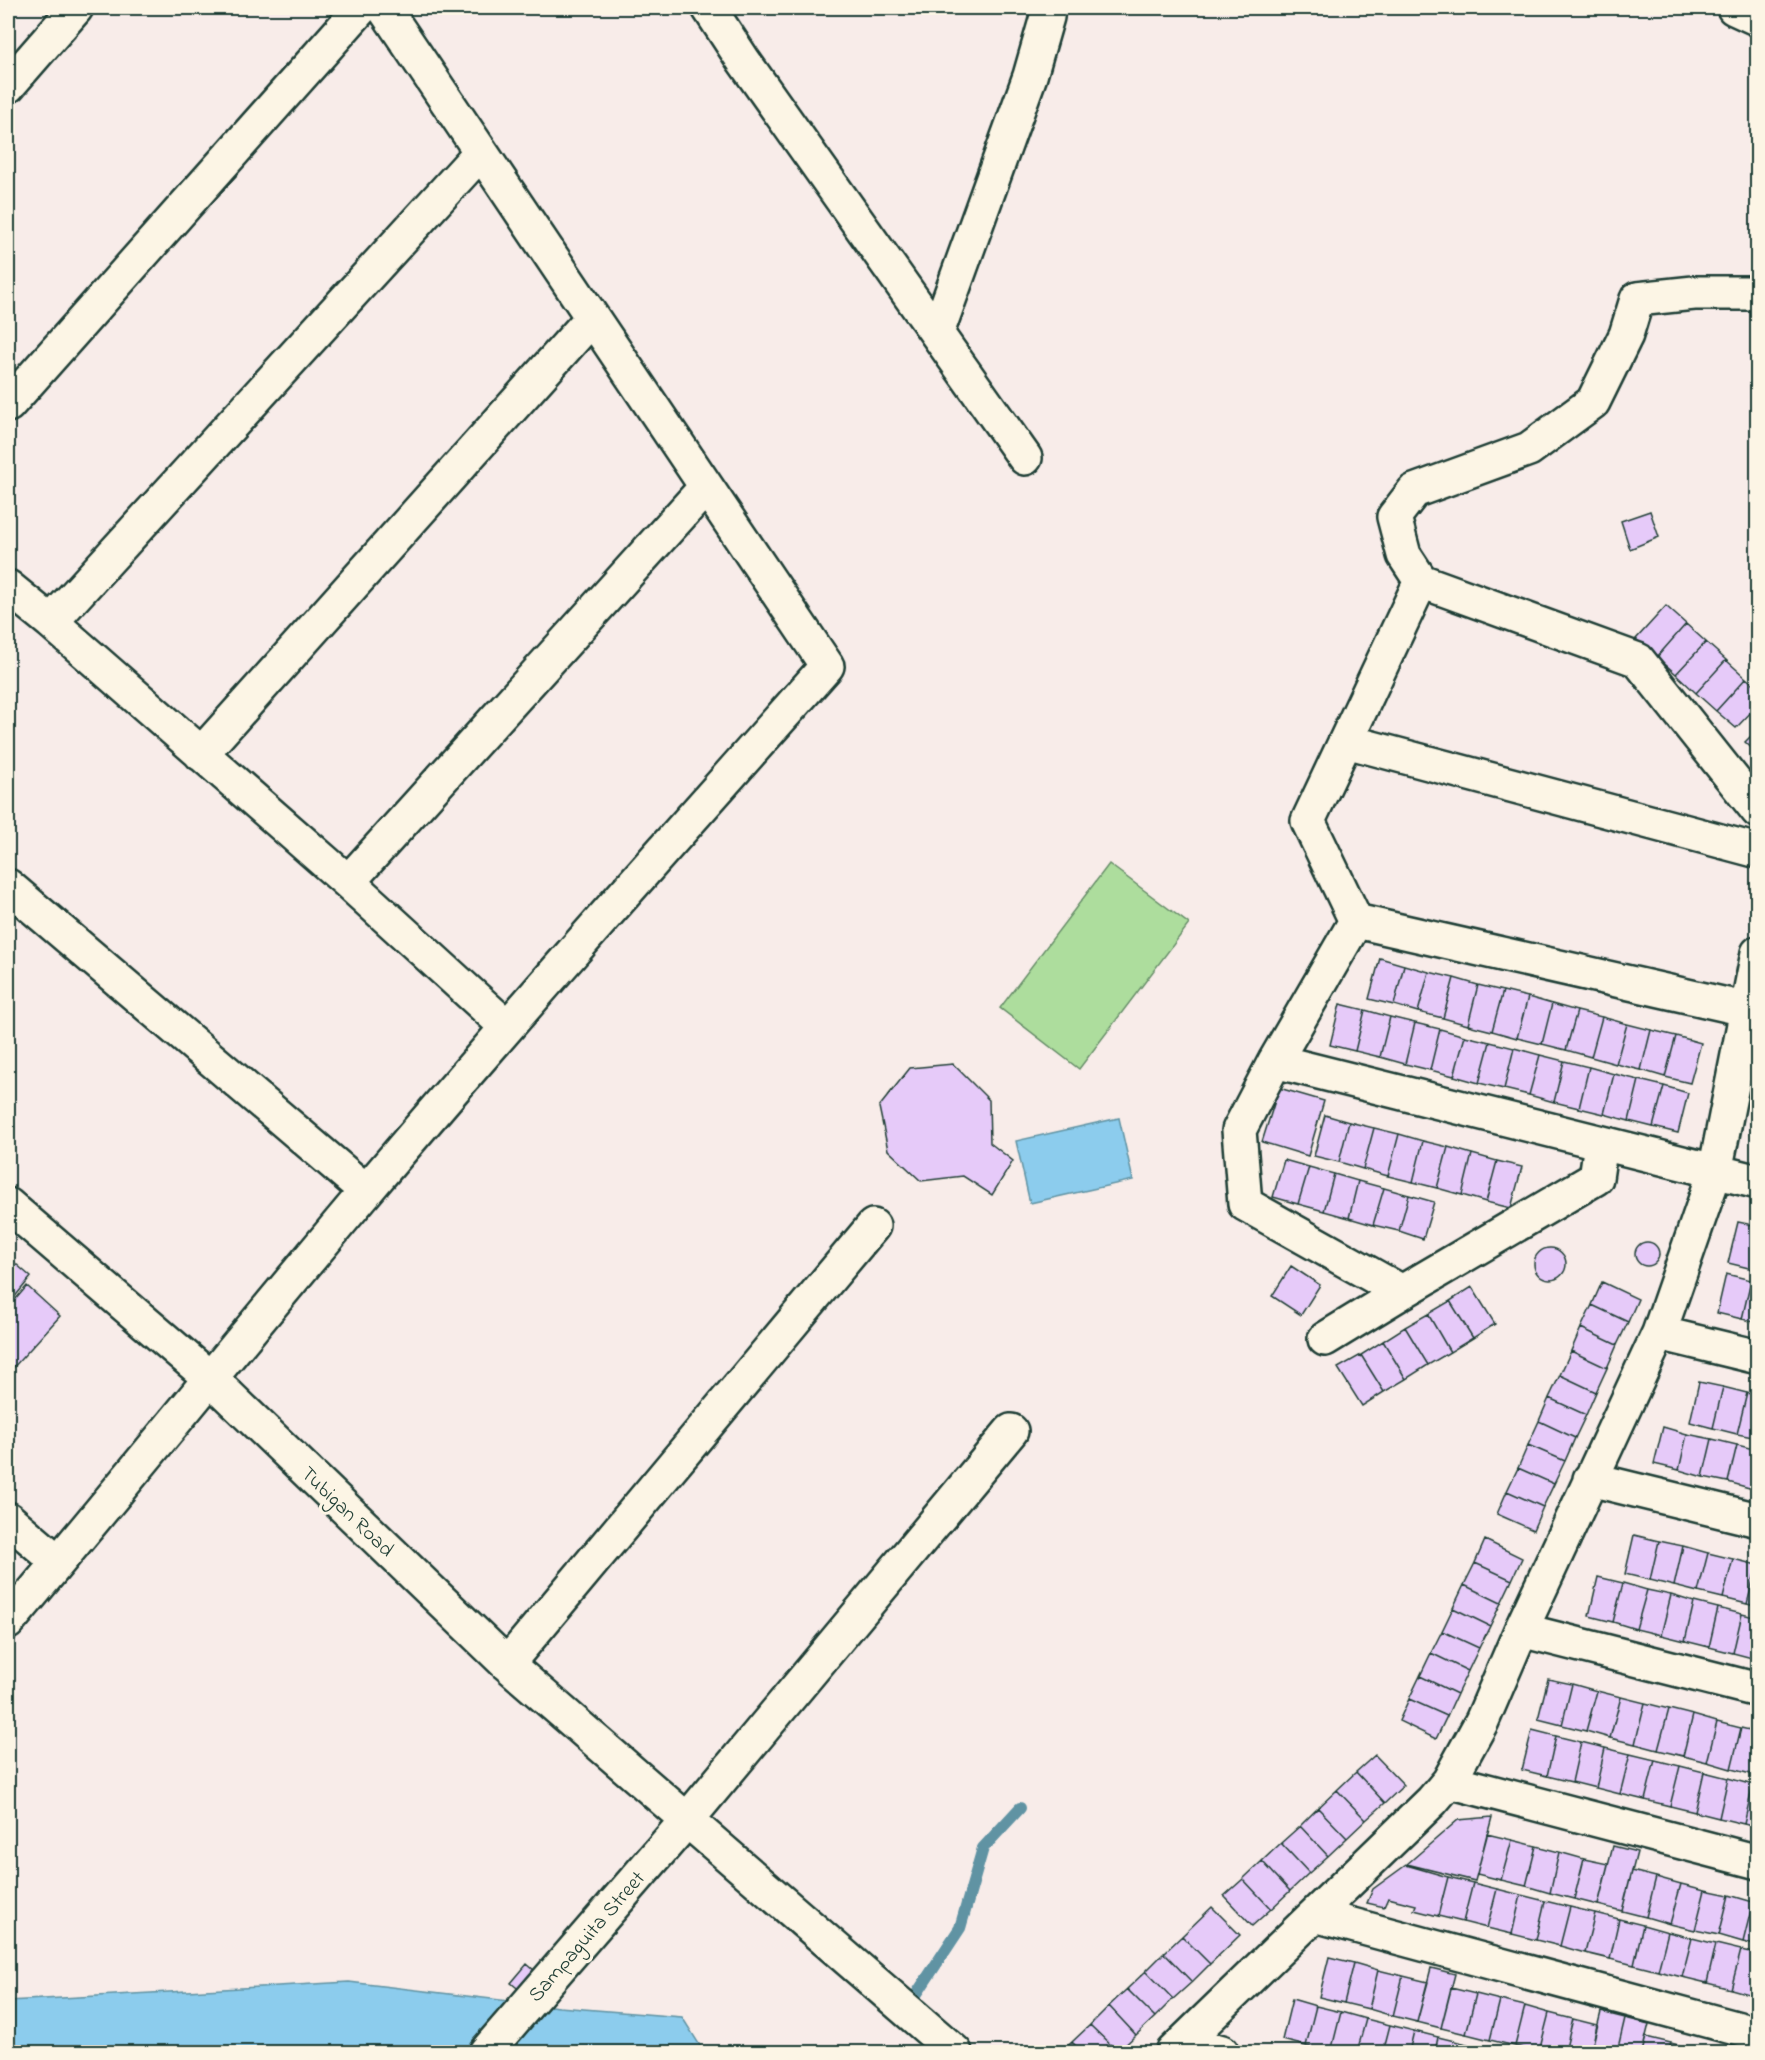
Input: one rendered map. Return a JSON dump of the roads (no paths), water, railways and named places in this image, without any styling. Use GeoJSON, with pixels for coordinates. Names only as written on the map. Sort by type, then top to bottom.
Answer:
{"type":"FeatureCollection","features":[{"type":"Feature","properties":{"kind":"street"},"geometry":{"type":"LineString","coordinates":[[8,86],[76,8]]}},
{"type":"Feature","properties":{"kind":"street"},"geometry":{"type":"LineString","coordinates":[[8,405],[361,8]]}},
{"type":"Feature","properties":{"kind":"street"},"geometry":{"type":"LineString","coordinates":[[8,1622],[366,1191],[827,666],[384,8]]}},
{"type":"Feature","properties":{"kind":"street"},"geometry":{"type":"LineString","coordinates":[[709,8],[743,60],[1025,458]]}},
{"type":"Feature","properties":{"kind":"street"},"geometry":{"type":"LineString","coordinates":[[937,333],[1030,76],[1048,8]]}},
{"type":"Feature","properties":{"kind":"street"},"geometry":{"type":"LineString","coordinates":[[1734,8],[1758,19]]}},
{"type":"Feature","properties":{"kind":"street"},"geometry":{"type":"LineString","coordinates":[[51,622],[481,152]]}},
{"type":"Feature","properties":{"kind":"street"},"geometry":{"type":"LineString","coordinates":[[1758,292],[1694,293],[1637,299],[1626,335],[1593,402],[1529,449],[1414,491],[1394,517],[1404,555],[1421,581],[1638,660],[1758,811]]}},
{"type":"Feature","properties":{"kind":"street"},"geometry":{"type":"LineString","coordinates":[[201,754],[592,318]]}},
{"type":"Feature","properties":{"kind":"street"},"geometry":{"type":"LineString","coordinates":[[348,882],[706,488]]}},
{"type":"Feature","properties":{"kind":"street"},"geometry":{"type":"LineString","coordinates":[[1356,921],[1308,821],[1421,581]]}},
{"type":"Feature","properties":{"kind":"street"},"geometry":{"type":"LineString","coordinates":[[8,587],[348,882],[507,1028]]}},
{"type":"Feature","properties":{"kind":"street"},"geometry":{"type":"LineString","coordinates":[[1346,741],[1758,851]]}},
{"type":"Feature","properties":{"kind":"street"},"geometry":{"type":"LineString","coordinates":[[8,886],[366,1191]]}},
{"type":"Feature","properties":{"kind":"street"},"geometry":{"type":"LineString","coordinates":[[1356,921],[1752,1011]]}},
{"type":"Feature","properties":{"kind":"street"},"geometry":{"type":"LineString","coordinates":[[1356,921],[1275,1061],[1239,1130],[1245,1204],[1402,1292]]}},
{"type":"Feature","properties":{"kind":"street"},"geometry":{"type":"LineString","coordinates":[[1179,2047],[1432,1801],[1449,1780],[1482,1721],[1521,1630],[1659,1333],[1715,1172],[1752,1011],[1758,953]]}},
{"type":"Feature","properties":{"kind":"street"},"geometry":{"type":"LineString","coordinates":[[1275,1061],[1758,1182]]}},
{"type":"Feature","properties":{"kind":"street"},"geometry":{"type":"LineString","coordinates":[[1324,1340],[1596,1178],[1601,1143]]}},
{"type":"Feature","properties":{"kind":"street","name":"Tubigan Road"},"geometry":{"type":"LineString","coordinates":[[8,1205],[211,1379],[507,1664],[955,2052]]}},
{"type":"Feature","properties":{"kind":"street"},"geometry":{"type":"LineString","coordinates":[[507,1664],[873,1226]]}},
{"type":"Feature","properties":{"kind":"street"},"geometry":{"type":"LineString","coordinates":[[1659,1333],[1758,1357]]}},
{"type":"Feature","properties":{"kind":"street","name":"Sampaguita Street"},"geometry":{"type":"LineString","coordinates":[[486,2052],[687,1820],[1011,1431]]}},
{"type":"Feature","properties":{"kind":"street"},"geometry":{"type":"LineString","coordinates":[[1590,1479],[1758,1520]]}},
{"type":"Feature","properties":{"kind":"street"},"geometry":{"type":"LineString","coordinates":[[8,1519],[58,1562]]}},
{"type":"Feature","properties":{"kind":"street"},"geometry":{"type":"LineString","coordinates":[[1521,1630],[1758,1690]]}},
{"type":"Feature","properties":{"kind":"street"},"geometry":{"type":"LineString","coordinates":[[1449,1780],[1758,1862]]}},
{"type":"Feature","properties":{"kind":"street"},"geometry":{"type":"LineString","coordinates":[[1315,1915],[1758,2034]]}},
{"type":"Feature","properties":{"kind":"street"},"geometry":{"type":"LineString","coordinates":[[1179,2047],[1222,2052]]}},
{"type":"Feature","properties":{"kind":"water"},"geometry":{"type":"Polygon","coordinates":[[[1119,1118],[1133,1180],[1030,1203],[1016,1141],[1119,1118]]]}},
{"type":"Feature","properties":{"kind":"water"},"geometry":{"type":"Polygon","coordinates":[[[349,1982],[559,2007],[682,2017],[704,2052],[8,2052],[8,2001],[349,1982]]]}},
{"type":"Feature","properties":{"kind":"waterway"},"geometry":{"type":"LineString","coordinates":[[910,2004],[960,1928],[983,1848],[1020,1808]]}}]}
